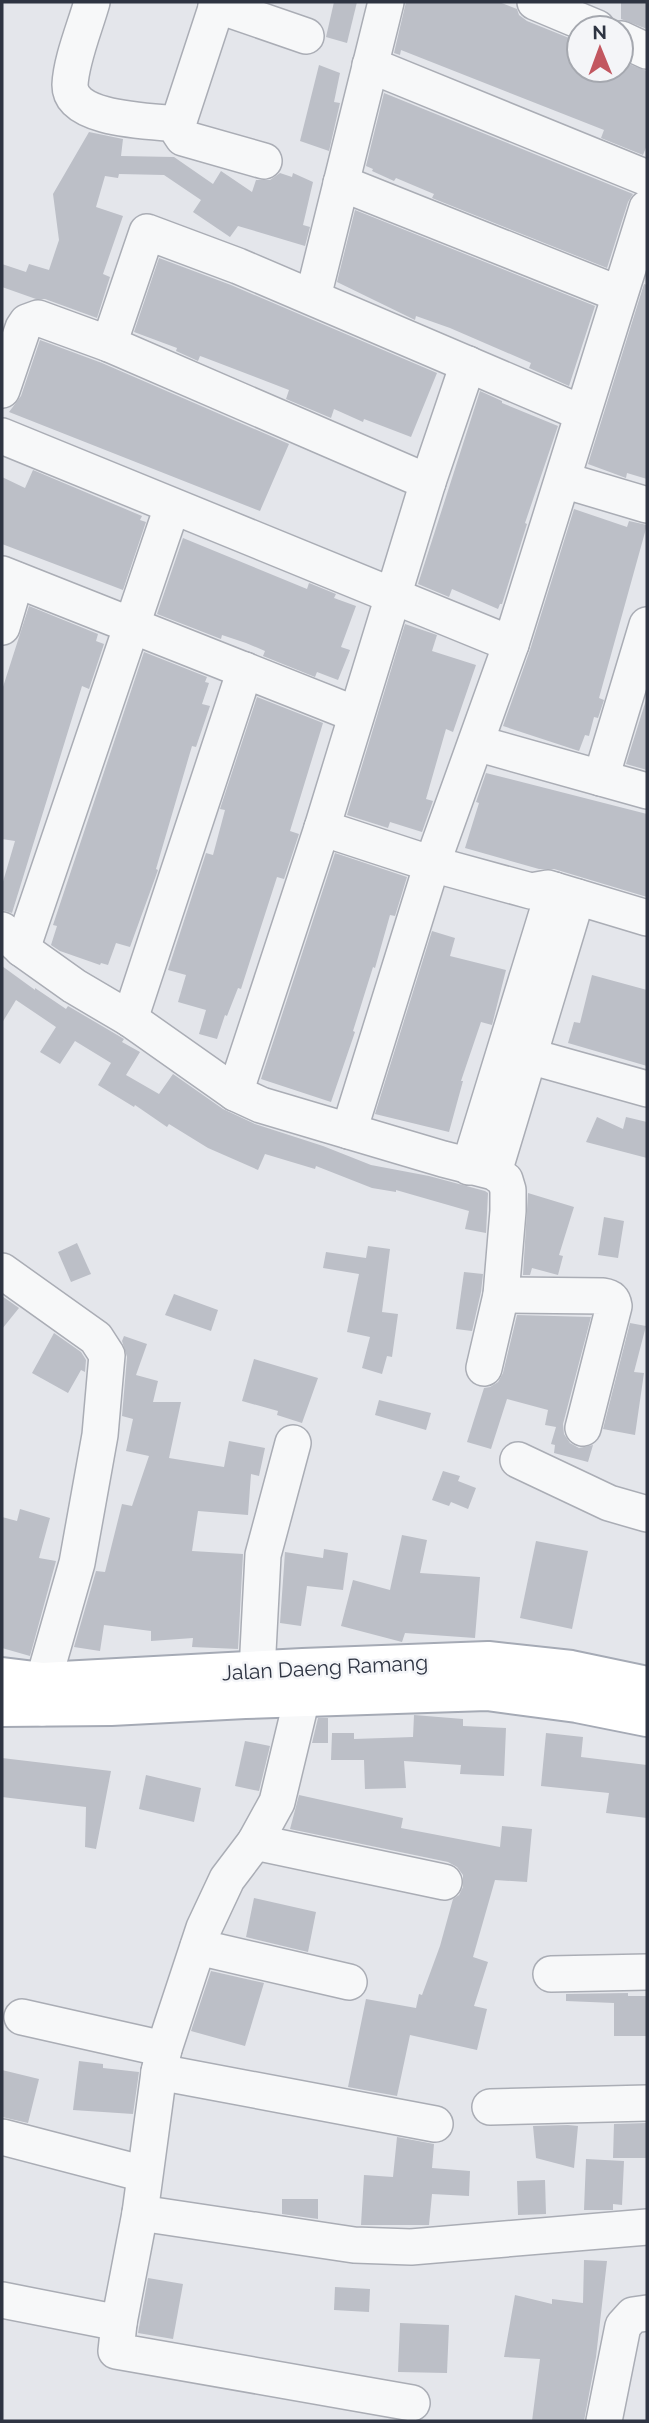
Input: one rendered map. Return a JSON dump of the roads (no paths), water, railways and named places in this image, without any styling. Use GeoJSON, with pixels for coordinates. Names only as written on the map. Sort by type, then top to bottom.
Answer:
{"type":"FeatureCollection","features":[{"type":"Feature","properties":{"kind":"main road","name":"Jalan Daeng Ramang"},"geometry":{"type":"LineString","coordinates":[[2,1678],[42,1695],[466,1676],[488,1661],[647,1717]]}},
{"type":"Feature","properties":{"kind":"main road","name":"Jalan Daeng Ramang"},"geometry":{"type":"LineString","coordinates":[[2,1707],[42,1695],[257,1671],[302,1683]]}},
{"type":"Feature","properties":{"kind":"main road","name":"Jalan Daeng Ramang"},"geometry":{"type":"LineString","coordinates":[[547,1683],[647,1686]]}},
{"type":"Feature","properties":{"kind":"street"},"geometry":{"type":"LineString","coordinates":[[92,2],[72,71],[70,88],[74,99],[81,106],[103,115],[178,124]]}},
{"type":"Feature","properties":{"kind":"street"},"geometry":{"type":"LineString","coordinates":[[313,297],[386,2]]}},
{"type":"Feature","properties":{"kind":"street"},"geometry":{"type":"LineString","coordinates":[[535,2],[576,14]]}},
{"type":"Feature","properties":{"kind":"street"},"geometry":{"type":"LineString","coordinates":[[264,161],[183,138],[179,132],[178,124],[217,4],[306,36]]}},
{"type":"Feature","properties":{"kind":"street"},"geometry":{"type":"LineString","coordinates":[[370,65],[647,178]]}},
{"type":"Feature","properties":{"kind":"street"},"geometry":{"type":"LineString","coordinates":[[341,183],[619,294]]}},
{"type":"Feature","properties":{"kind":"street"},"geometry":{"type":"LineString","coordinates":[[349,1131],[432,864],[511,644],[647,208]]}},
{"type":"Feature","properties":{"kind":"street"},"geometry":{"type":"LineString","coordinates":[[109,344],[147,233],[313,297],[582,413]]}},
{"type":"Feature","properties":{"kind":"street"},"geometry":{"type":"LineString","coordinates":[[2,390],[23,328],[38,317],[109,344],[428,482]]}},
{"type":"Feature","properties":{"kind":"street"},"geometry":{"type":"LineString","coordinates":[[235,1093],[322,828],[428,482],[468,364]]}},
{"type":"Feature","properties":{"kind":"street"},"geometry":{"type":"LineString","coordinates":[[2,436],[392,598],[511,644]]}},
{"type":"Feature","properties":{"kind":"street"},"geometry":{"type":"LineString","coordinates":[[563,480],[647,505]]}},
{"type":"Feature","properties":{"kind":"street"},"geometry":{"type":"LineString","coordinates":[[172,507],[12,939],[74,986],[130,1019],[235,1093],[261,1105],[482,1169],[505,1180],[508,1190],[501,1295],[484,1368]]}},
{"type":"Feature","properties":{"kind":"street"},"geometry":{"type":"LineString","coordinates":[[2,627],[9,577],[355,714]]}},
{"type":"Feature","properties":{"kind":"street"},"geometry":{"type":"LineString","coordinates":[[601,778],[647,625]]}},
{"type":"Feature","properties":{"kind":"street"},"geometry":{"type":"LineString","coordinates":[[130,1019],[245,670]]}},
{"type":"Feature","properties":{"kind":"street"},"geometry":{"type":"LineString","coordinates":[[476,743],[647,791]]}},
{"type":"Feature","properties":{"kind":"street"},"geometry":{"type":"LineString","coordinates":[[322,828],[556,901],[647,918]]}},
{"type":"Feature","properties":{"kind":"street"},"geometry":{"type":"LineString","coordinates":[[556,901],[647,942]]}},
{"type":"Feature","properties":{"kind":"street"},"geometry":{"type":"LineString","coordinates":[[482,1169],[529,1056],[556,901]]}},
{"type":"Feature","properties":{"kind":"street"},"geometry":{"type":"LineString","coordinates":[[482,1169],[556,901]]}},
{"type":"Feature","properties":{"kind":"street"},"geometry":{"type":"LineString","coordinates":[[529,1056],[647,1089]]}},
{"type":"Feature","properties":{"kind":"street"},"geometry":{"type":"LineString","coordinates":[[2,1271],[96,1338],[107,1355],[100,1435],[77,1563],[42,1695]]}},
{"type":"Feature","properties":{"kind":"street"},"geometry":{"type":"LineString","coordinates":[[501,1295],[603,1296],[613,1301],[614,1306],[583,1428]]}},
{"type":"Feature","properties":{"kind":"street"},"geometry":{"type":"LineString","coordinates":[[257,1671],[263,1555],[293,1443]]}},
{"type":"Feature","properties":{"kind":"street"},"geometry":{"type":"LineString","coordinates":[[518,1460],[609,1503],[647,1514]]}},
{"type":"Feature","properties":{"kind":"street"},"geometry":{"type":"LineString","coordinates":[[302,1683],[277,1802],[255,1842],[227,1879],[198,1947],[162,2061],[116,2351],[412,2403]]}},
{"type":"Feature","properties":{"kind":"street"},"geometry":{"type":"LineString","coordinates":[[255,1842],[444,1882]]}},
{"type":"Feature","properties":{"kind":"street"},"geometry":{"type":"LineString","coordinates":[[198,1947],[349,1982]]}},
{"type":"Feature","properties":{"kind":"street"},"geometry":{"type":"LineString","coordinates":[[551,1973],[647,1972]]}},
{"type":"Feature","properties":{"kind":"street"},"geometry":{"type":"LineString","coordinates":[[22,2017],[162,2061],[435,2124]]}},
{"type":"Feature","properties":{"kind":"street"},"geometry":{"type":"LineString","coordinates":[[490,2107],[647,2102]]}},
{"type":"Feature","properties":{"kind":"street"},"geometry":{"type":"LineString","coordinates":[[2,2137],[144,2174]]}},
{"type":"Feature","properties":{"kind":"street"},"geometry":{"type":"LineString","coordinates":[[140,2213],[354,2245],[411,2247],[647,2227]]}},
{"type":"Feature","properties":{"kind":"street"},"geometry":{"type":"LineString","coordinates":[[2,2300],[119,2323]]}},
{"type":"Feature","properties":{"kind":"street"},"geometry":{"type":"LineString","coordinates":[[604,2421],[623,2326],[633,2315],[647,2314]]}}]}
